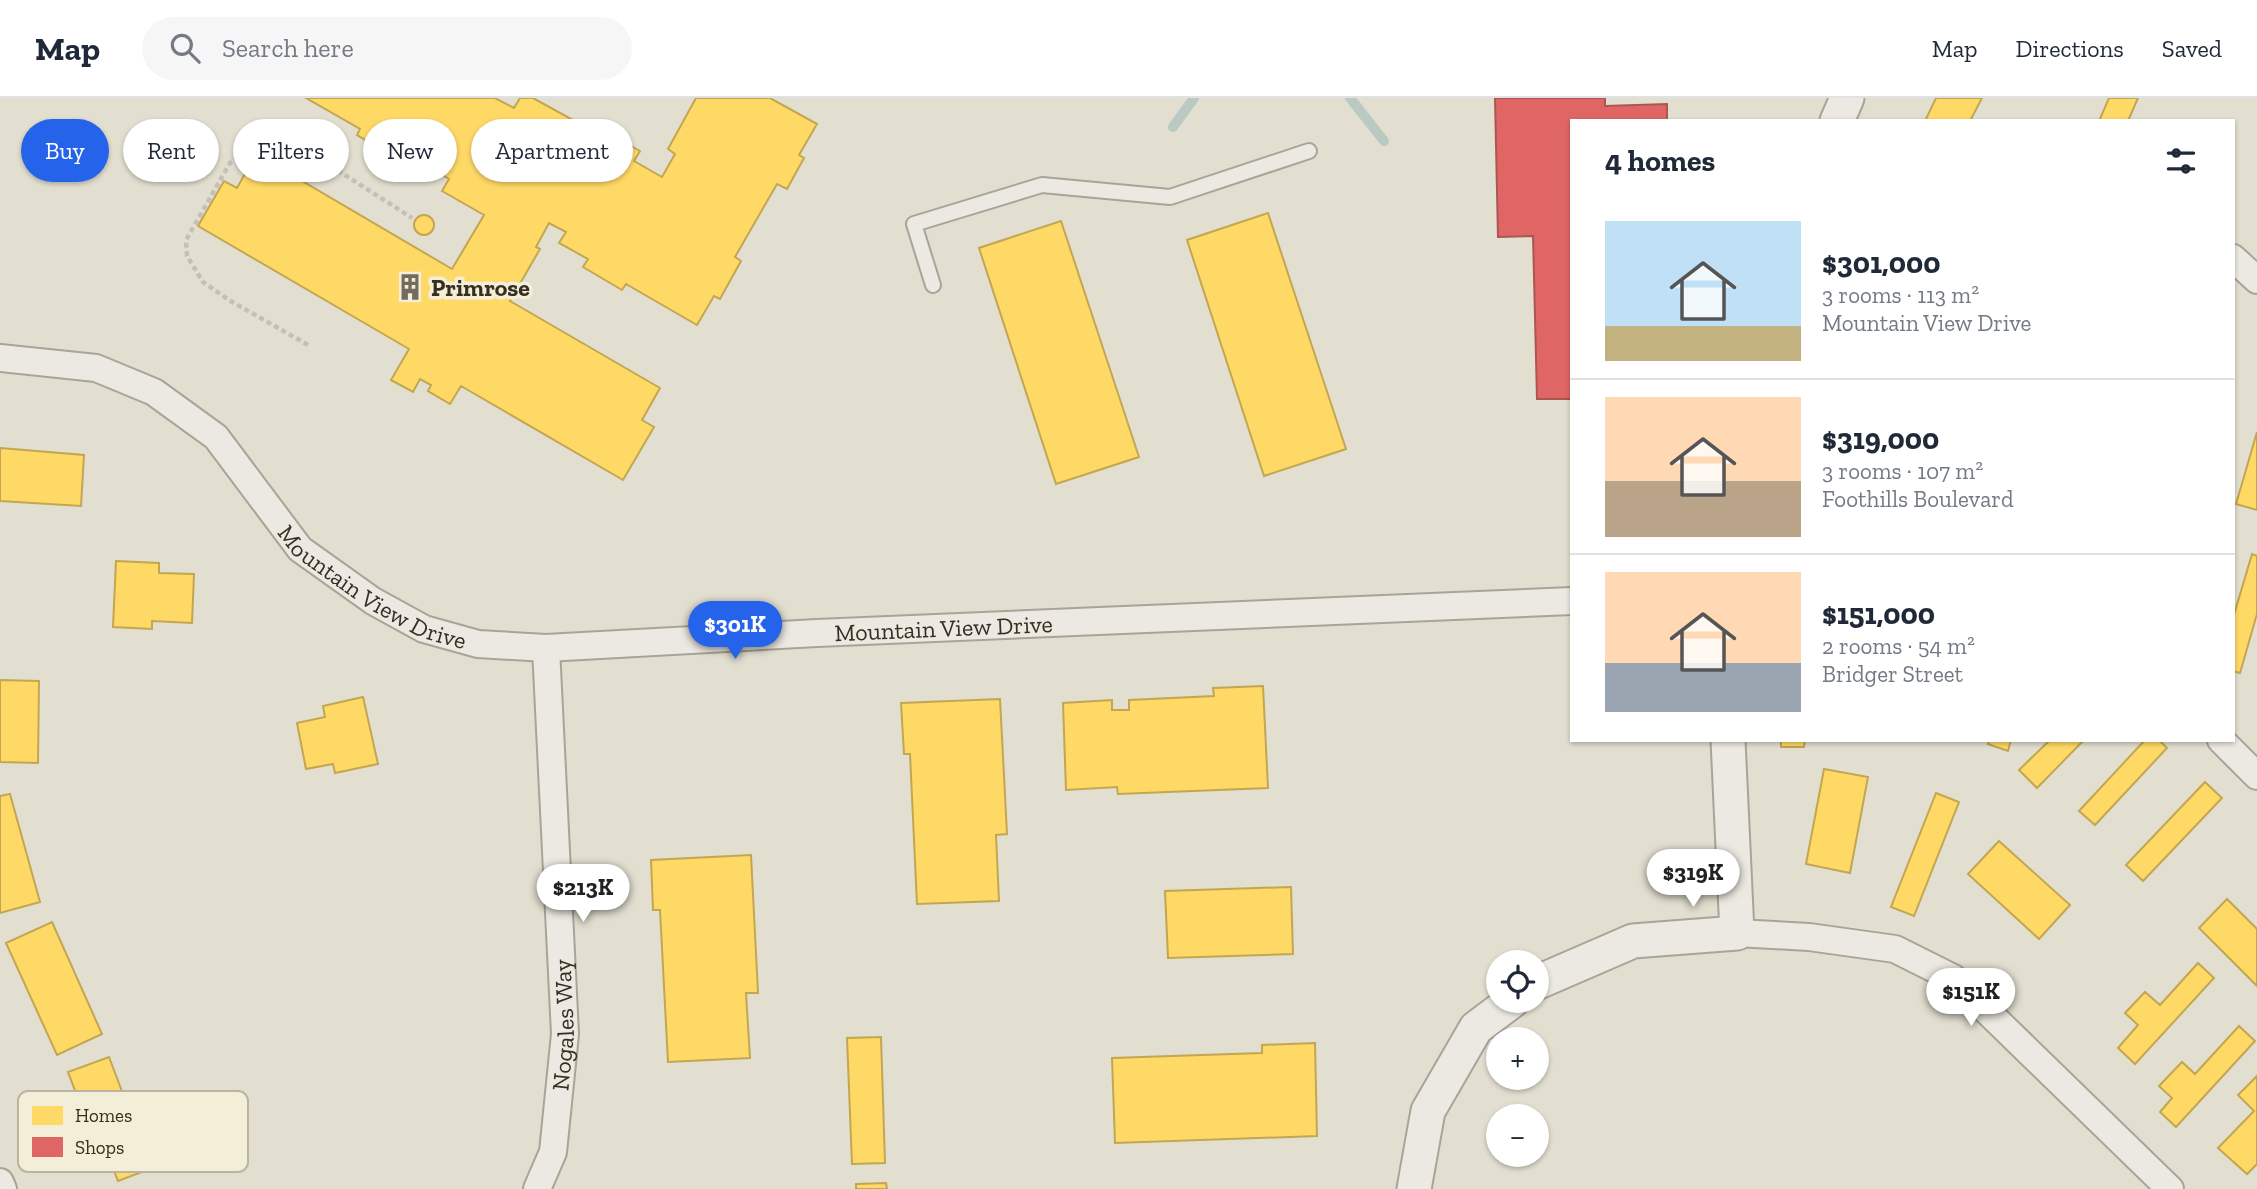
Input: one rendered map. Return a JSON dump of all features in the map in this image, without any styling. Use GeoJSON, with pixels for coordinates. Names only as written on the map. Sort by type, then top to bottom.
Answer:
{"type":"FeatureCollection","features":[{"type":"Feature","properties":{"kind":"street"},"geometry":{"type":"LineString","coordinates":[[1838,119],[1847,98]]}},
{"type":"Feature","properties":{"kind":"street"},"geometry":{"type":"LineString","coordinates":[[2235,260],[2257,279]]}},
{"type":"Feature","properties":{"kind":"street","name":"Mountain View Drive"},"geometry":{"type":"LineString","coordinates":[[0,358],[96,368],[154,392],[216,437],[300,549],[373,601],[424,629],[478,644],[546,648],[817,633],[1570,601]]}},
{"type":"Feature","properties":{"kind":"street","name":"Nogales Way"},"geometry":{"type":"LineString","coordinates":[[537,1189],[553,1152],[565,1034],[546,648]]}},
{"type":"Feature","properties":{"kind":"street"},"geometry":{"type":"LineString","coordinates":[[1728,742],[1737,933]]}},
{"type":"Feature","properties":{"kind":"street"},"geometry":{"type":"LineString","coordinates":[[2223,742],[2257,776]]}},
{"type":"Feature","properties":{"kind":"street"},"geometry":{"type":"LineString","coordinates":[[1549,977],[1633,941],[1737,933],[1809,937],[1895,948],[1953,978],[2171,1189]]}},
{"type":"Feature","properties":{"kind":"street"},"geometry":{"type":"LineString","coordinates":[[1414,1189],[1428,1111],[1476,1028],[1496,1013]]}},
{"type":"Feature","properties":{"kind":"street"},"geometry":{"type":"LineString","coordinates":[[0,1182],[3,1189]]}},
{"type":"Feature","properties":{"kind":"lane"},"geometry":{"type":"LineString","coordinates":[[933,285],[914,224],[1042,185],[1170,197],[1309,151]]}},
{"type":"Feature","properties":{"kind":"path"},"geometry":{"type":"LineString","coordinates":[[308,345],[203,282],[187,256],[186,240],[230,163],[251,146],[275,140],[301,142],[334,168],[412,218]]}},
{"type":"Feature","properties":{"kind":"building: Homes","name":"Primrose"},"geometry":{"type":"Polygon","coordinates":[[[306,98],[495,98],[514,108],[520,98],[533,98],[571,119],[471,119],[471,182],[633,182],[633,147],[640,151],[634,161],[662,177],[675,154],[668,149],[696,98],[770,98],[817,124],[799,155],[804,158],[787,189],[777,184],[735,257],[741,261],[720,299],[714,296],[697,325],[626,284],[622,290],[583,267],[588,259],[559,243],[566,232],[549,223],[536,247],[540,249],[510,301],[660,388],[642,420],[654,427],[623,480],[461,386],[450,404],[428,391],[431,385],[420,379],[413,392],[391,380],[409,349],[198,226],[224,181],[237,188],[240,182],[304,182],[452,269],[484,215],[442,191],[447,182],[457,182],[457,119],[363,119],[363,138],[357,135],[360,129],[349,123],[349,119],[343,119],[306,98]]]}},
{"type":"Feature","properties":{"kind":"building: Homes"},"geometry":{"type":"Polygon","coordinates":[[[1936,98],[1982,98],[1971,119],[1926,119],[1936,98]]]}},
{"type":"Feature","properties":{"kind":"building: Homes"},"geometry":{"type":"Polygon","coordinates":[[[2109,98],[2138,98],[2129,119],[2100,119],[2109,98]]]}},
{"type":"Feature","properties":{"kind":"building: Homes"},"geometry":{"type":"Polygon","coordinates":[[[1268,213],[1346,449],[1264,476],[1187,240],[1268,213]]]}},
{"type":"Feature","properties":{"kind":"building: Homes"},"geometry":{"type":"Polygon","coordinates":[[[424,215],[431,218],[434,225],[431,232],[424,235],[417,232],[414,225],[417,218],[424,215]]]}},
{"type":"Feature","properties":{"kind":"building: Homes"},"geometry":{"type":"Polygon","coordinates":[[[1061,221],[1139,457],[1056,484],[979,248],[1061,221]]]}},
{"type":"Feature","properties":{"kind":"building: Homes"},"geometry":{"type":"Polygon","coordinates":[[[2257,432],[2257,510],[2236,504],[2257,432]]]}},
{"type":"Feature","properties":{"kind":"building: Homes"},"geometry":{"type":"Polygon","coordinates":[[[0,448],[84,455],[81,506],[0,501],[0,448]]]}},
{"type":"Feature","properties":{"kind":"building: Homes"},"geometry":{"type":"Polygon","coordinates":[[[2252,554],[2257,556],[2257,614],[2240,673],[2235,672],[2235,611],[2252,554]]]}},
{"type":"Feature","properties":{"kind":"building: Homes"},"geometry":{"type":"Polygon","coordinates":[[[116,561],[159,563],[159,573],[194,574],[192,623],[152,621],[152,629],[113,627],[116,561]]]}},
{"type":"Feature","properties":{"kind":"building: Homes"},"geometry":{"type":"Polygon","coordinates":[[[0,680],[39,681],[38,763],[0,762],[0,680]]]}},
{"type":"Feature","properties":{"kind":"building: Homes"},"geometry":{"type":"Polygon","coordinates":[[[1263,686],[1268,788],[1118,794],[1117,787],[1066,790],[1063,703],[1112,700],[1112,710],[1129,710],[1129,700],[1214,696],[1213,688],[1263,686]]]}},
{"type":"Feature","properties":{"kind":"building: Homes"},"geometry":{"type":"Polygon","coordinates":[[[363,697],[378,764],[335,773],[333,764],[306,769],[297,723],[325,717],[323,706],[363,697]]]}},
{"type":"Feature","properties":{"kind":"building: Homes"},"geometry":{"type":"Polygon","coordinates":[[[1000,699],[1007,834],[996,835],[999,901],[917,904],[910,754],[904,754],[901,703],[1000,699]]]}},
{"type":"Feature","properties":{"kind":"building: Homes"},"geometry":{"type":"Polygon","coordinates":[[[1781,742],[1805,742],[1804,747],[1781,747],[1781,742]]]}},
{"type":"Feature","properties":{"kind":"building: Homes"},"geometry":{"type":"Polygon","coordinates":[[[1988,742],[2010,742],[2008,751],[1988,742]]]}},
{"type":"Feature","properties":{"kind":"building: Homes"},"geometry":{"type":"Polygon","coordinates":[[[2048,742],[2082,742],[2037,788],[2019,770],[2048,742]]]}},
{"type":"Feature","properties":{"kind":"building: Homes"},"geometry":{"type":"Polygon","coordinates":[[[2143,742],[2161,742],[2167,748],[2095,825],[2079,811],[2143,742]]]}},
{"type":"Feature","properties":{"kind":"building: Homes"},"geometry":{"type":"Polygon","coordinates":[[[1824,769],[1868,777],[1850,873],[1806,864],[1824,769]]]}},
{"type":"Feature","properties":{"kind":"building: Homes"},"geometry":{"type":"Polygon","coordinates":[[[2205,782],[2222,798],[2143,881],[2126,865],[2205,782]]]}},
{"type":"Feature","properties":{"kind":"building: Homes"},"geometry":{"type":"Polygon","coordinates":[[[1936,793],[1959,802],[1914,916],[1891,907],[1936,793]]]}},
{"type":"Feature","properties":{"kind":"building: Homes"},"geometry":{"type":"Polygon","coordinates":[[[10,794],[40,902],[0,913],[0,796],[10,794]]]}},
{"type":"Feature","properties":{"kind":"building: Homes"},"geometry":{"type":"Polygon","coordinates":[[[1999,841],[2070,905],[2039,939],[1968,874],[1999,841]]]}},
{"type":"Feature","properties":{"kind":"building: Homes"},"geometry":{"type":"Polygon","coordinates":[[[751,855],[758,993],[746,993],[750,1058],[668,1062],[660,910],[653,910],[651,860],[751,855]]]}},
{"type":"Feature","properties":{"kind":"building: Homes"},"geometry":{"type":"Polygon","coordinates":[[[1291,887],[1293,954],[1168,958],[1165,891],[1291,887]]]}},
{"type":"Feature","properties":{"kind":"building: Homes"},"geometry":{"type":"Polygon","coordinates":[[[2227,899],[2257,929],[2257,986],[2199,928],[2227,899]]]}},
{"type":"Feature","properties":{"kind":"building: Homes"},"geometry":{"type":"Polygon","coordinates":[[[52,922],[102,1034],[57,1055],[6,943],[52,922]]]}},
{"type":"Feature","properties":{"kind":"building: Homes"},"geometry":{"type":"Polygon","coordinates":[[[2198,963],[2214,978],[2135,1064],[2118,1048],[2138,1025],[2125,1013],[2145,992],[2160,1005],[2198,963]]]}},
{"type":"Feature","properties":{"kind":"building: Homes"},"geometry":{"type":"Polygon","coordinates":[[[2239,1026],[2255,1041],[2176,1127],[2160,1112],[2172,1098],[2159,1086],[2182,1062],[2195,1074],[2239,1026]]]}},
{"type":"Feature","properties":{"kind":"building: Homes"},"geometry":{"type":"Polygon","coordinates":[[[881,1037],[885,1163],[852,1164],[847,1038],[881,1037]]]}},
{"type":"Feature","properties":{"kind":"building: Homes"},"geometry":{"type":"Polygon","coordinates":[[[1315,1043],[1317,1136],[1115,1143],[1112,1058],[1262,1053],[1262,1045],[1315,1043]]]}},
{"type":"Feature","properties":{"kind":"building: Homes"},"geometry":{"type":"Polygon","coordinates":[[[109,1057],[122,1091],[75,1091],[68,1072],[109,1057]]]}},
{"type":"Feature","properties":{"kind":"building: Homes"},"geometry":{"type":"Polygon","coordinates":[[[2257,1076],[2257,1164],[2247,1174],[2218,1148],[2254,1111],[2238,1095],[2257,1076]]]}},
{"type":"Feature","properties":{"kind":"building: Homes"},"geometry":{"type":"Polygon","coordinates":[[[114,1172],[142,1172],[118,1181],[114,1172]]]}},
{"type":"Feature","properties":{"kind":"building: Homes"},"geometry":{"type":"Polygon","coordinates":[[[886,1183],[887,1189],[856,1189],[856,1184],[886,1183]]]}},
{"type":"Feature","properties":{"kind":"building: Shops"},"geometry":{"type":"Polygon","coordinates":[[[1495,98],[1605,98],[1605,106],[1667,104],[1667,119],[1570,119],[1570,399],[1537,399],[1533,236],[1498,237],[1495,98]]]}},
{"type":"Feature","properties":{"kind":"waterway"},"geometry":{"type":"LineString","coordinates":[[1173,127],[1194,98]]}},
{"type":"Feature","properties":{"kind":"waterway"},"geometry":{"type":"LineString","coordinates":[[1350,98],[1384,141]]}},
{"type":"Feature","properties":{"kind":"place","name":"Primrose"},"geometry":{"type":"Point","coordinates":[410,287]}}]}
